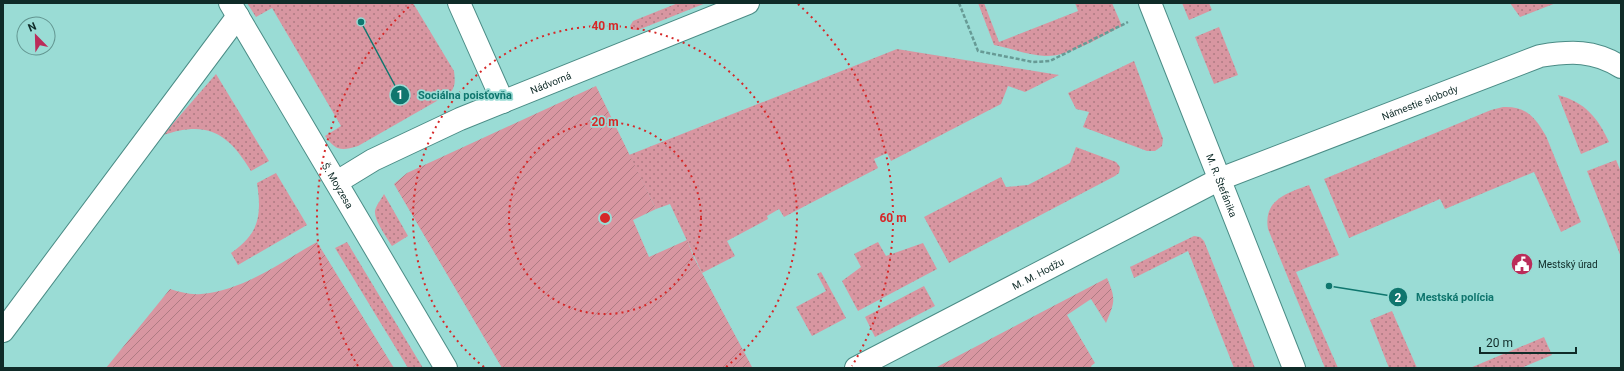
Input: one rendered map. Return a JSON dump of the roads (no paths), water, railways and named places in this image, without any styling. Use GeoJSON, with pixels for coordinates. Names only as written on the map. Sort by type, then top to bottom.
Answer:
{"type":"FeatureCollection","features":[{"type":"Feature","properties":{"kind":"street"},"geometry":{"type":"LineString","coordinates":[[459,3],[503,102]]}},
{"type":"Feature","properties":{"kind":"street","name":"Nádvorná"},"geometry":{"type":"LineString","coordinates":[[337,182],[373,160],[460,119],[748,3]]}},
{"type":"Feature","properties":{"kind":"street","name":"M. R. Štefánika"},"geometry":{"type":"LineString","coordinates":[[1150,3],[1294,368]]}},
{"type":"Feature","properties":{"kind":"street"},"geometry":{"type":"LineString","coordinates":[[3,331],[234,10]]}},
{"type":"Feature","properties":{"kind":"street","name":"Š. Moyzesa"},"geometry":{"type":"LineString","coordinates":[[234,10],[446,368]]}},
{"type":"Feature","properties":{"kind":"street","name":"Námestie slobody"},"geometry":{"type":"LineString","coordinates":[[1220,179],[1540,56],[1567,52],[1592,54],[1621,67]]}},
{"type":"Feature","properties":{"kind":"street","name":"M. M. Hodžu"},"geometry":{"type":"LineString","coordinates":[[856,368],[1220,179]]}},
{"type":"Feature","properties":{"kind":"place","name":"Sociálna poisťovňa"},"geometry":{"type":"Point","coordinates":[361,22]}},
{"type":"Feature","properties":{"kind":"place","name":"Mestský úrad"},"geometry":{"type":"Point","coordinates":[1522,264]}},
{"type":"Feature","properties":{"kind":"place","name":"Mestská polícia"},"geometry":{"type":"Point","coordinates":[1329,286]}}]}
